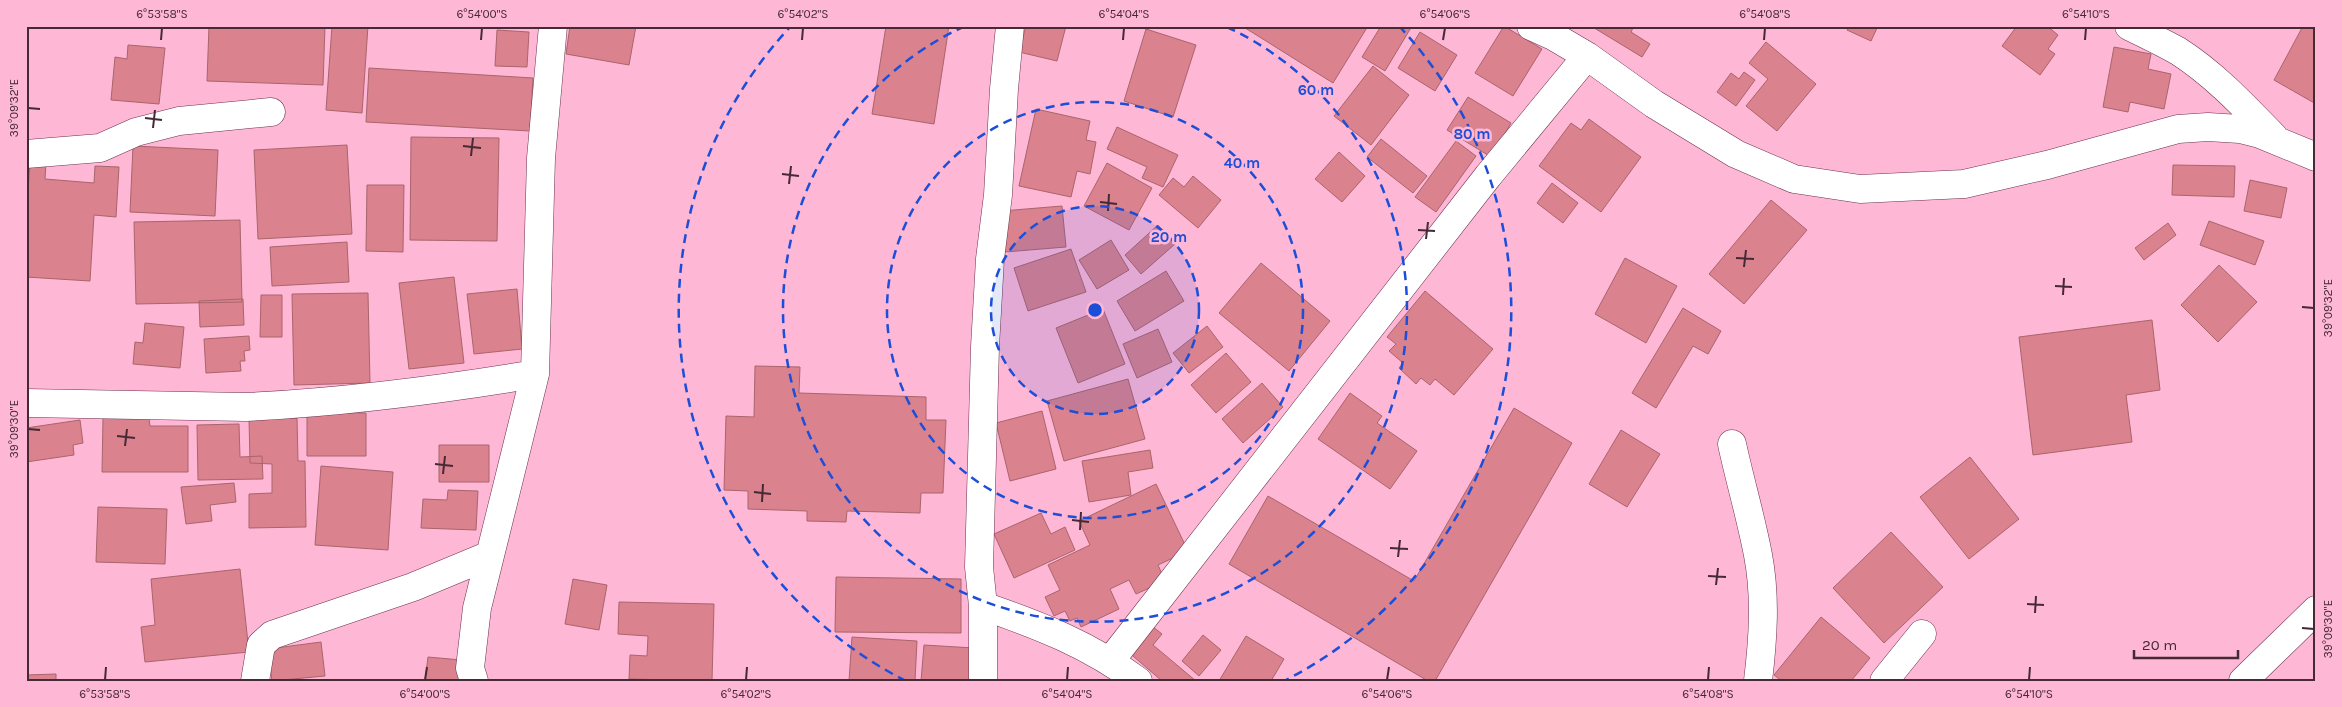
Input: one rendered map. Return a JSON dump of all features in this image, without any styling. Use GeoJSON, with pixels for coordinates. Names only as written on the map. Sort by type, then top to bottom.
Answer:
{"type":"FeatureCollection","features":[{"type":"Feature","properties":{"kind":"street"},"geometry":{"type":"LineString","coordinates":[[474,681],[470,668],[477,608],[535,374],[542,158],[553,26]]}},
{"type":"Feature","properties":{"kind":"street"},"geometry":{"type":"LineString","coordinates":[[983,681],[983,606],[979,568],[985,347],[990,259],[998,195],[1004,88],[1010,26]]}},
{"type":"Feature","properties":{"kind":"street"},"geometry":{"type":"LineString","coordinates":[[2129,26],[2178,51],[2204,70],[2230,93],[2276,140]]}},
{"type":"Feature","properties":{"kind":"street"},"geometry":{"type":"LineString","coordinates":[[1548,29],[1654,104],[1736,154],[1794,179],[1860,189],[1964,184],[2047,165],[2178,130],[2208,127],[2240,129],[2276,140],[2316,157]]}},
{"type":"Feature","properties":{"kind":"street"},"geometry":{"type":"LineString","coordinates":[[1111,660],[1488,176],[1586,56]]}},
{"type":"Feature","properties":{"kind":"street"},"geometry":{"type":"LineString","coordinates":[[26,154],[100,148],[136,132],[179,121],[271,112]]}},
{"type":"Feature","properties":{"kind":"street"},"geometry":{"type":"LineString","coordinates":[[26,403],[276,406],[432,390],[535,374]]}},
{"type":"Feature","properties":{"kind":"street"},"geometry":{"type":"LineString","coordinates":[[1732,444],[1758,556],[1762,587],[1763,636],[1758,681]]}},
{"type":"Feature","properties":{"kind":"street"},"geometry":{"type":"LineString","coordinates":[[255,681],[261,645],[272,635],[413,587],[490,555]]}},
{"type":"Feature","properties":{"kind":"street"},"geometry":{"type":"LineString","coordinates":[[983,606],[1057,634],[1111,660],[1138,681]]}},
{"type":"Feature","properties":{"kind":"street"},"geometry":{"type":"LineString","coordinates":[[2243,681],[2316,610]]}},
{"type":"Feature","properties":{"kind":"street"},"geometry":{"type":"LineString","coordinates":[[1884,681],[1922,634]]}},
{"type":"Feature","properties":{"kind":"building"},"geometry":{"type":"Polygon","coordinates":[[[209,26],[325,26],[323,85],[207,81],[209,26]]]}},
{"type":"Feature","properties":{"kind":"building"},"geometry":{"type":"Polygon","coordinates":[[[332,26],[368,26],[362,113],[326,110],[332,26]]]}},
{"type":"Feature","properties":{"kind":"building"},"geometry":{"type":"Polygon","coordinates":[[[570,26],[636,26],[629,65],[566,54],[570,26]]]}},
{"type":"Feature","properties":{"kind":"building"},"geometry":{"type":"Polygon","coordinates":[[[886,26],[949,26],[934,124],[872,114],[886,26]]]}},
{"type":"Feature","properties":{"kind":"building"},"geometry":{"type":"Polygon","coordinates":[[[1026,26],[1066,26],[1057,61],[1019,52],[1026,26]]]}},
{"type":"Feature","properties":{"kind":"building"},"geometry":{"type":"Polygon","coordinates":[[[1242,26],[1368,26],[1333,83],[1242,26]]]}},
{"type":"Feature","properties":{"kind":"building"},"geometry":{"type":"Polygon","coordinates":[[[1381,26],[1412,26],[1385,71],[1362,57],[1381,26]]]}},
{"type":"Feature","properties":{"kind":"building"},"geometry":{"type":"Polygon","coordinates":[[[1504,26],[1542,49],[1513,96],[1475,73],[1504,26]]]}},
{"type":"Feature","properties":{"kind":"building"},"geometry":{"type":"Polygon","coordinates":[[[1591,26],[1634,26],[1631,32],[1650,44],[1642,57],[1591,26]]]}},
{"type":"Feature","properties":{"kind":"building"},"geometry":{"type":"Polygon","coordinates":[[[1849,26],[1878,26],[1871,41],[1847,30],[1849,26]]]}},
{"type":"Feature","properties":{"kind":"building"},"geometry":{"type":"Polygon","coordinates":[[[2017,26],[2047,26],[2058,35],[2048,49],[2055,54],[2040,75],[2002,46],[2017,26]]]}},
{"type":"Feature","properties":{"kind":"building"},"geometry":{"type":"Polygon","coordinates":[[[2303,26],[2316,26],[2316,104],[2274,80],[2303,26]]]}},
{"type":"Feature","properties":{"kind":"building"},"geometry":{"type":"Polygon","coordinates":[[[1146,29],[1196,45],[1173,117],[1124,101],[1146,29]]]}},
{"type":"Feature","properties":{"kind":"building"},"geometry":{"type":"Polygon","coordinates":[[[497,30],[529,32],[527,67],[495,66],[497,30]]]}},
{"type":"Feature","properties":{"kind":"building"},"geometry":{"type":"Polygon","coordinates":[[[1420,32],[1457,55],[1435,91],[1398,68],[1420,32]]]}},
{"type":"Feature","properties":{"kind":"building"},"geometry":{"type":"Polygon","coordinates":[[[1766,42],[1816,84],[1777,131],[1746,106],[1768,79],[1749,63],[1766,42]]]}},
{"type":"Feature","properties":{"kind":"building"},"geometry":{"type":"Polygon","coordinates":[[[128,45],[165,48],[159,104],[111,100],[115,57],[127,59],[128,45]]]}},
{"type":"Feature","properties":{"kind":"building"},"geometry":{"type":"Polygon","coordinates":[[[2114,47],[2151,54],[2148,69],[2171,74],[2164,109],[2130,102],[2128,112],[2103,107],[2114,47]]]}},
{"type":"Feature","properties":{"kind":"building"},"geometry":{"type":"Polygon","coordinates":[[[1373,66],[1409,95],[1371,145],[1334,116],[1373,66]]]}},
{"type":"Feature","properties":{"kind":"building"},"geometry":{"type":"Polygon","coordinates":[[[369,68],[533,78],[530,131],[366,122],[369,68]]]}},
{"type":"Feature","properties":{"kind":"building"},"geometry":{"type":"Polygon","coordinates":[[[1744,72],[1755,80],[1736,106],[1717,92],[1731,73],[1739,79],[1744,72]]]}},
{"type":"Feature","properties":{"kind":"building"},"geometry":{"type":"Polygon","coordinates":[[[1468,97],[1511,123],[1491,157],[1447,130],[1468,97]]]}},
{"type":"Feature","properties":{"kind":"building"},"geometry":{"type":"Polygon","coordinates":[[[1036,109],[1090,121],[1086,140],[1096,142],[1090,174],[1077,171],[1071,197],[1019,186],[1036,109]]]}},
{"type":"Feature","properties":{"kind":"building"},"geometry":{"type":"Polygon","coordinates":[[[1589,119],[1641,157],[1601,212],[1539,166],[1571,123],[1581,130],[1589,119]]]}},
{"type":"Feature","properties":{"kind":"building"},"geometry":{"type":"Polygon","coordinates":[[[1117,127],[1178,155],[1163,187],[1142,178],[1147,167],[1107,149],[1117,127]]]}},
{"type":"Feature","properties":{"kind":"building"},"geometry":{"type":"Polygon","coordinates":[[[411,137],[499,138],[497,241],[410,240],[411,137]]]}},
{"type":"Feature","properties":{"kind":"building"},"geometry":{"type":"Polygon","coordinates":[[[1381,139],[1427,176],[1413,193],[1367,157],[1381,139]]]}},
{"type":"Feature","properties":{"kind":"building"},"geometry":{"type":"Polygon","coordinates":[[[1456,141],[1476,156],[1436,212],[1415,197],[1456,141]]]}},
{"type":"Feature","properties":{"kind":"building"},"geometry":{"type":"Polygon","coordinates":[[[347,145],[352,234],[258,239],[254,150],[347,145]]]}},
{"type":"Feature","properties":{"kind":"building"},"geometry":{"type":"Polygon","coordinates":[[[133,146],[218,150],[215,216],[130,212],[133,146]]]}},
{"type":"Feature","properties":{"kind":"building"},"geometry":{"type":"Polygon","coordinates":[[[1339,152],[1365,176],[1342,202],[1315,179],[1339,152]]]}},
{"type":"Feature","properties":{"kind":"building"},"geometry":{"type":"Polygon","coordinates":[[[30,162],[46,163],[45,179],[94,183],[95,166],[119,167],[116,217],[94,215],[90,281],[26,277],[26,222],[30,162]]]}},
{"type":"Feature","properties":{"kind":"building"},"geometry":{"type":"Polygon","coordinates":[[[1107,163],[1152,188],[1129,230],[1084,206],[1107,163]]]}},
{"type":"Feature","properties":{"kind":"building"},"geometry":{"type":"Polygon","coordinates":[[[2173,165],[2235,166],[2234,197],[2172,195],[2173,165]]]}},
{"type":"Feature","properties":{"kind":"building"},"geometry":{"type":"Polygon","coordinates":[[[1193,176],[1221,200],[1198,228],[1159,195],[1173,178],[1184,187],[1193,176]]]}},
{"type":"Feature","properties":{"kind":"building"},"geometry":{"type":"Polygon","coordinates":[[[2250,180],[2287,188],[2281,218],[2244,211],[2250,180]]]}},
{"type":"Feature","properties":{"kind":"building"},"geometry":{"type":"Polygon","coordinates":[[[1552,183],[1578,203],[1563,223],[1537,203],[1552,183]]]}},
{"type":"Feature","properties":{"kind":"building"},"geometry":{"type":"Polygon","coordinates":[[[367,185],[404,185],[403,252],[366,251],[367,185]]]}},
{"type":"Feature","properties":{"kind":"building"},"geometry":{"type":"Polygon","coordinates":[[[1771,200],[1807,230],[1744,304],[1709,274],[1771,200]]]}},
{"type":"Feature","properties":{"kind":"building"},"geometry":{"type":"Polygon","coordinates":[[[1062,206],[1066,247],[1005,252],[1002,211],[1062,206]]]}},
{"type":"Feature","properties":{"kind":"building"},"geometry":{"type":"Polygon","coordinates":[[[240,220],[242,302],[136,304],[134,222],[240,220]]]}},
{"type":"Feature","properties":{"kind":"building"},"geometry":{"type":"Polygon","coordinates":[[[2209,221],[2264,241],[2255,265],[2200,245],[2209,221]]]}},
{"type":"Feature","properties":{"kind":"building"},"geometry":{"type":"Polygon","coordinates":[[[2168,223],[2176,235],[2144,260],[2135,248],[2168,223]]]}},
{"type":"Feature","properties":{"kind":"building"},"geometry":{"type":"Polygon","coordinates":[[[1158,225],[1175,244],[1141,274],[1125,255],[1158,225]]]}},
{"type":"Feature","properties":{"kind":"building"},"geometry":{"type":"Polygon","coordinates":[[[1111,240],[1129,270],[1097,289],[1079,260],[1111,240]]]}},
{"type":"Feature","properties":{"kind":"building"},"geometry":{"type":"Polygon","coordinates":[[[347,242],[349,282],[272,286],[270,247],[347,242]]]}},
{"type":"Feature","properties":{"kind":"building"},"geometry":{"type":"Polygon","coordinates":[[[1071,249],[1086,292],[1028,311],[1014,268],[1071,249]]]}},
{"type":"Feature","properties":{"kind":"building"},"geometry":{"type":"Polygon","coordinates":[[[1625,258],[1677,286],[1646,343],[1595,314],[1625,258]]]}},
{"type":"Feature","properties":{"kind":"building"},"geometry":{"type":"Polygon","coordinates":[[[1261,263],[1330,321],[1289,371],[1219,313],[1261,263]]]}},
{"type":"Feature","properties":{"kind":"building"},"geometry":{"type":"Polygon","coordinates":[[[2219,265],[2257,302],[2218,342],[2181,305],[2219,265]]]}},
{"type":"Feature","properties":{"kind":"building"},"geometry":{"type":"Polygon","coordinates":[[[1166,271],[1184,301],[1135,331],[1117,301],[1166,271]]]}},
{"type":"Feature","properties":{"kind":"building"},"geometry":{"type":"Polygon","coordinates":[[[454,277],[464,363],[409,369],[399,283],[454,277]]]}},
{"type":"Feature","properties":{"kind":"building"},"geometry":{"type":"Polygon","coordinates":[[[517,289],[522,349],[474,354],[467,294],[517,289]]]}},
{"type":"Feature","properties":{"kind":"building"},"geometry":{"type":"Polygon","coordinates":[[[1425,291],[1493,349],[1454,395],[1435,379],[1430,385],[1421,378],[1416,384],[1399,368],[1403,363],[1389,351],[1396,344],[1387,337],[1425,291]]]}},
{"type":"Feature","properties":{"kind":"building"},"geometry":{"type":"Polygon","coordinates":[[[368,293],[370,383],[294,385],[292,294],[368,293]]]}},
{"type":"Feature","properties":{"kind":"building"},"geometry":{"type":"Polygon","coordinates":[[[261,295],[282,295],[282,337],[260,337],[261,295]]]}},
{"type":"Feature","properties":{"kind":"building"},"geometry":{"type":"Polygon","coordinates":[[[243,299],[244,325],[200,327],[199,301],[243,299]]]}},
{"type":"Feature","properties":{"kind":"building"},"geometry":{"type":"Polygon","coordinates":[[[1683,308],[1721,331],[1708,354],[1693,346],[1656,408],[1632,393],[1683,308]]]}},
{"type":"Feature","properties":{"kind":"building"},"geometry":{"type":"Polygon","coordinates":[[[1103,309],[1125,364],[1078,383],[1056,328],[1103,309]]]}},
{"type":"Feature","properties":{"kind":"building"},"geometry":{"type":"Polygon","coordinates":[[[2152,320],[2160,390],[2126,395],[2132,442],[2033,455],[2019,337],[2152,320]]]}},
{"type":"Feature","properties":{"kind":"building"},"geometry":{"type":"Polygon","coordinates":[[[145,323],[184,327],[180,368],[133,364],[135,342],[143,343],[145,323]]]}},
{"type":"Feature","properties":{"kind":"building"},"geometry":{"type":"Polygon","coordinates":[[[1207,326],[1223,347],[1189,373],[1173,353],[1207,326]]]}},
{"type":"Feature","properties":{"kind":"building"},"geometry":{"type":"Polygon","coordinates":[[[1158,329],[1172,362],[1137,378],[1123,344],[1158,329]]]}},
{"type":"Feature","properties":{"kind":"building"},"geometry":{"type":"Polygon","coordinates":[[[249,336],[250,350],[244,351],[245,361],[240,361],[241,371],[206,373],[204,339],[249,336]]]}},
{"type":"Feature","properties":{"kind":"building"},"geometry":{"type":"Polygon","coordinates":[[[1226,353],[1251,382],[1216,413],[1191,385],[1226,353]]]}},
{"type":"Feature","properties":{"kind":"building"},"geometry":{"type":"Polygon","coordinates":[[[755,366],[800,367],[799,393],[926,397],[926,420],[946,420],[943,493],[921,493],[920,513],[847,511],[846,522],[807,521],[807,511],[748,509],[748,491],[724,490],[726,416],[754,417],[755,366]]]}},
{"type":"Feature","properties":{"kind":"building"},"geometry":{"type":"Polygon","coordinates":[[[1128,379],[1145,439],[1064,461],[1047,401],[1128,379]]]}},
{"type":"Feature","properties":{"kind":"building"},"geometry":{"type":"Polygon","coordinates":[[[1262,383],[1283,407],[1243,443],[1222,419],[1262,383]]]}},
{"type":"Feature","properties":{"kind":"building"},"geometry":{"type":"Polygon","coordinates":[[[1350,393],[1382,416],[1377,423],[1417,451],[1390,489],[1318,439],[1350,393]]]}},
{"type":"Feature","properties":{"kind":"building"},"geometry":{"type":"Polygon","coordinates":[[[1514,408],[1572,443],[1435,681],[1428,681],[1229,564],[1268,496],[1414,581],[1514,408]]]}},
{"type":"Feature","properties":{"kind":"building"},"geometry":{"type":"Polygon","coordinates":[[[1042,411],[1056,469],[1010,481],[996,423],[1042,411]]]}},
{"type":"Feature","properties":{"kind":"building"},"geometry":{"type":"Polygon","coordinates":[[[307,412],[366,413],[366,456],[307,456],[307,412]]]}},
{"type":"Feature","properties":{"kind":"building"},"geometry":{"type":"Polygon","coordinates":[[[103,418],[149,418],[150,426],[188,426],[188,472],[102,472],[103,418]]]}},
{"type":"Feature","properties":{"kind":"building"},"geometry":{"type":"Polygon","coordinates":[[[297,418],[298,461],[305,461],[306,527],[249,528],[249,494],[272,493],[272,464],[250,463],[249,419],[297,418]]]}},
{"type":"Feature","properties":{"kind":"building"},"geometry":{"type":"Polygon","coordinates":[[[80,420],[83,443],[73,445],[74,455],[26,462],[26,428],[80,420]]]}},
{"type":"Feature","properties":{"kind":"building"},"geometry":{"type":"Polygon","coordinates":[[[239,424],[240,457],[262,456],[263,479],[198,480],[197,425],[239,424]]]}},
{"type":"Feature","properties":{"kind":"building"},"geometry":{"type":"Polygon","coordinates":[[[1621,430],[1660,454],[1627,507],[1589,484],[1621,430]]]}},
{"type":"Feature","properties":{"kind":"building"},"geometry":{"type":"Polygon","coordinates":[[[439,445],[489,445],[489,482],[439,482],[439,445]]]}},
{"type":"Feature","properties":{"kind":"building"},"geometry":{"type":"Polygon","coordinates":[[[1150,450],[1153,468],[1128,472],[1131,495],[1089,502],[1082,461],[1150,450]]]}},
{"type":"Feature","properties":{"kind":"building"},"geometry":{"type":"Polygon","coordinates":[[[1970,457],[2019,519],[1969,559],[1920,497],[1970,457]]]}},
{"type":"Feature","properties":{"kind":"building"},"geometry":{"type":"Polygon","coordinates":[[[321,466],[393,472],[388,550],[315,545],[321,466]]]}},
{"type":"Feature","properties":{"kind":"building"},"geometry":{"type":"Polygon","coordinates":[[[234,483],[236,502],[210,505],[212,521],[186,524],[181,487],[234,483]]]}},
{"type":"Feature","properties":{"kind":"building"},"geometry":{"type":"Polygon","coordinates":[[[1156,484],[1188,551],[1158,565],[1165,581],[1136,594],[1129,580],[1110,589],[1119,609],[1081,627],[1077,618],[1070,621],[1065,611],[1054,616],[1045,597],[1060,590],[1048,565],[1090,545],[1079,521],[1156,484]]]}},
{"type":"Feature","properties":{"kind":"building"},"geometry":{"type":"Polygon","coordinates":[[[448,490],[478,491],[476,530],[421,528],[423,499],[447,500],[448,490]]]}},
{"type":"Feature","properties":{"kind":"building"},"geometry":{"type":"Polygon","coordinates":[[[98,507],[167,509],[165,564],[96,562],[98,507]]]}},
{"type":"Feature","properties":{"kind":"building"},"geometry":{"type":"Polygon","coordinates":[[[1041,513],[1051,534],[1065,527],[1075,550],[1014,578],[994,534],[1041,513]]]}},
{"type":"Feature","properties":{"kind":"building"},"geometry":{"type":"Polygon","coordinates":[[[1891,532],[1943,587],[1884,643],[1833,588],[1891,532]]]}},
{"type":"Feature","properties":{"kind":"building"},"geometry":{"type":"Polygon","coordinates":[[[240,569],[249,652],[145,662],[141,627],[155,625],[151,579],[240,569]]]}},
{"type":"Feature","properties":{"kind":"building"},"geometry":{"type":"Polygon","coordinates":[[[836,577],[961,579],[961,633],[835,632],[836,577]]]}},
{"type":"Feature","properties":{"kind":"building"},"geometry":{"type":"Polygon","coordinates":[[[573,579],[607,585],[599,630],[565,624],[573,579]]]}},
{"type":"Feature","properties":{"kind":"building"},"geometry":{"type":"Polygon","coordinates":[[[619,602],[714,604],[712,681],[629,679],[630,655],[647,656],[648,636],[618,634],[619,602]]]}},
{"type":"Feature","properties":{"kind":"building"},"geometry":{"type":"Polygon","coordinates":[[[1821,617],[1870,658],[1851,681],[1782,681],[1774,675],[1821,617]]]}},
{"type":"Feature","properties":{"kind":"building"},"geometry":{"type":"Polygon","coordinates":[[[1148,623],[1162,634],[1153,645],[1196,681],[1162,681],[1126,650],[1148,623]]]}},
{"type":"Feature","properties":{"kind":"building"},"geometry":{"type":"Polygon","coordinates":[[[1203,635],[1221,650],[1199,676],[1182,661],[1203,635]]]}},
{"type":"Feature","properties":{"kind":"building"},"geometry":{"type":"Polygon","coordinates":[[[1246,636],[1284,659],[1271,681],[1219,681],[1246,636]]]}},
{"type":"Feature","properties":{"kind":"building"},"geometry":{"type":"Polygon","coordinates":[[[852,637],[917,641],[915,681],[849,681],[852,637]]]}},
{"type":"Feature","properties":{"kind":"building"},"geometry":{"type":"Polygon","coordinates":[[[321,642],[325,676],[272,681],[268,649],[321,642]]]}},
{"type":"Feature","properties":{"kind":"building"},"geometry":{"type":"Polygon","coordinates":[[[924,645],[974,648],[973,681],[921,681],[924,645]]]}},
{"type":"Feature","properties":{"kind":"building"},"geometry":{"type":"Polygon","coordinates":[[[428,657],[461,660],[459,681],[425,681],[428,657]]]}},
{"type":"Feature","properties":{"kind":"building"},"geometry":{"type":"Polygon","coordinates":[[[56,674],[56,681],[26,681],[26,675],[56,674]]]}}]}
